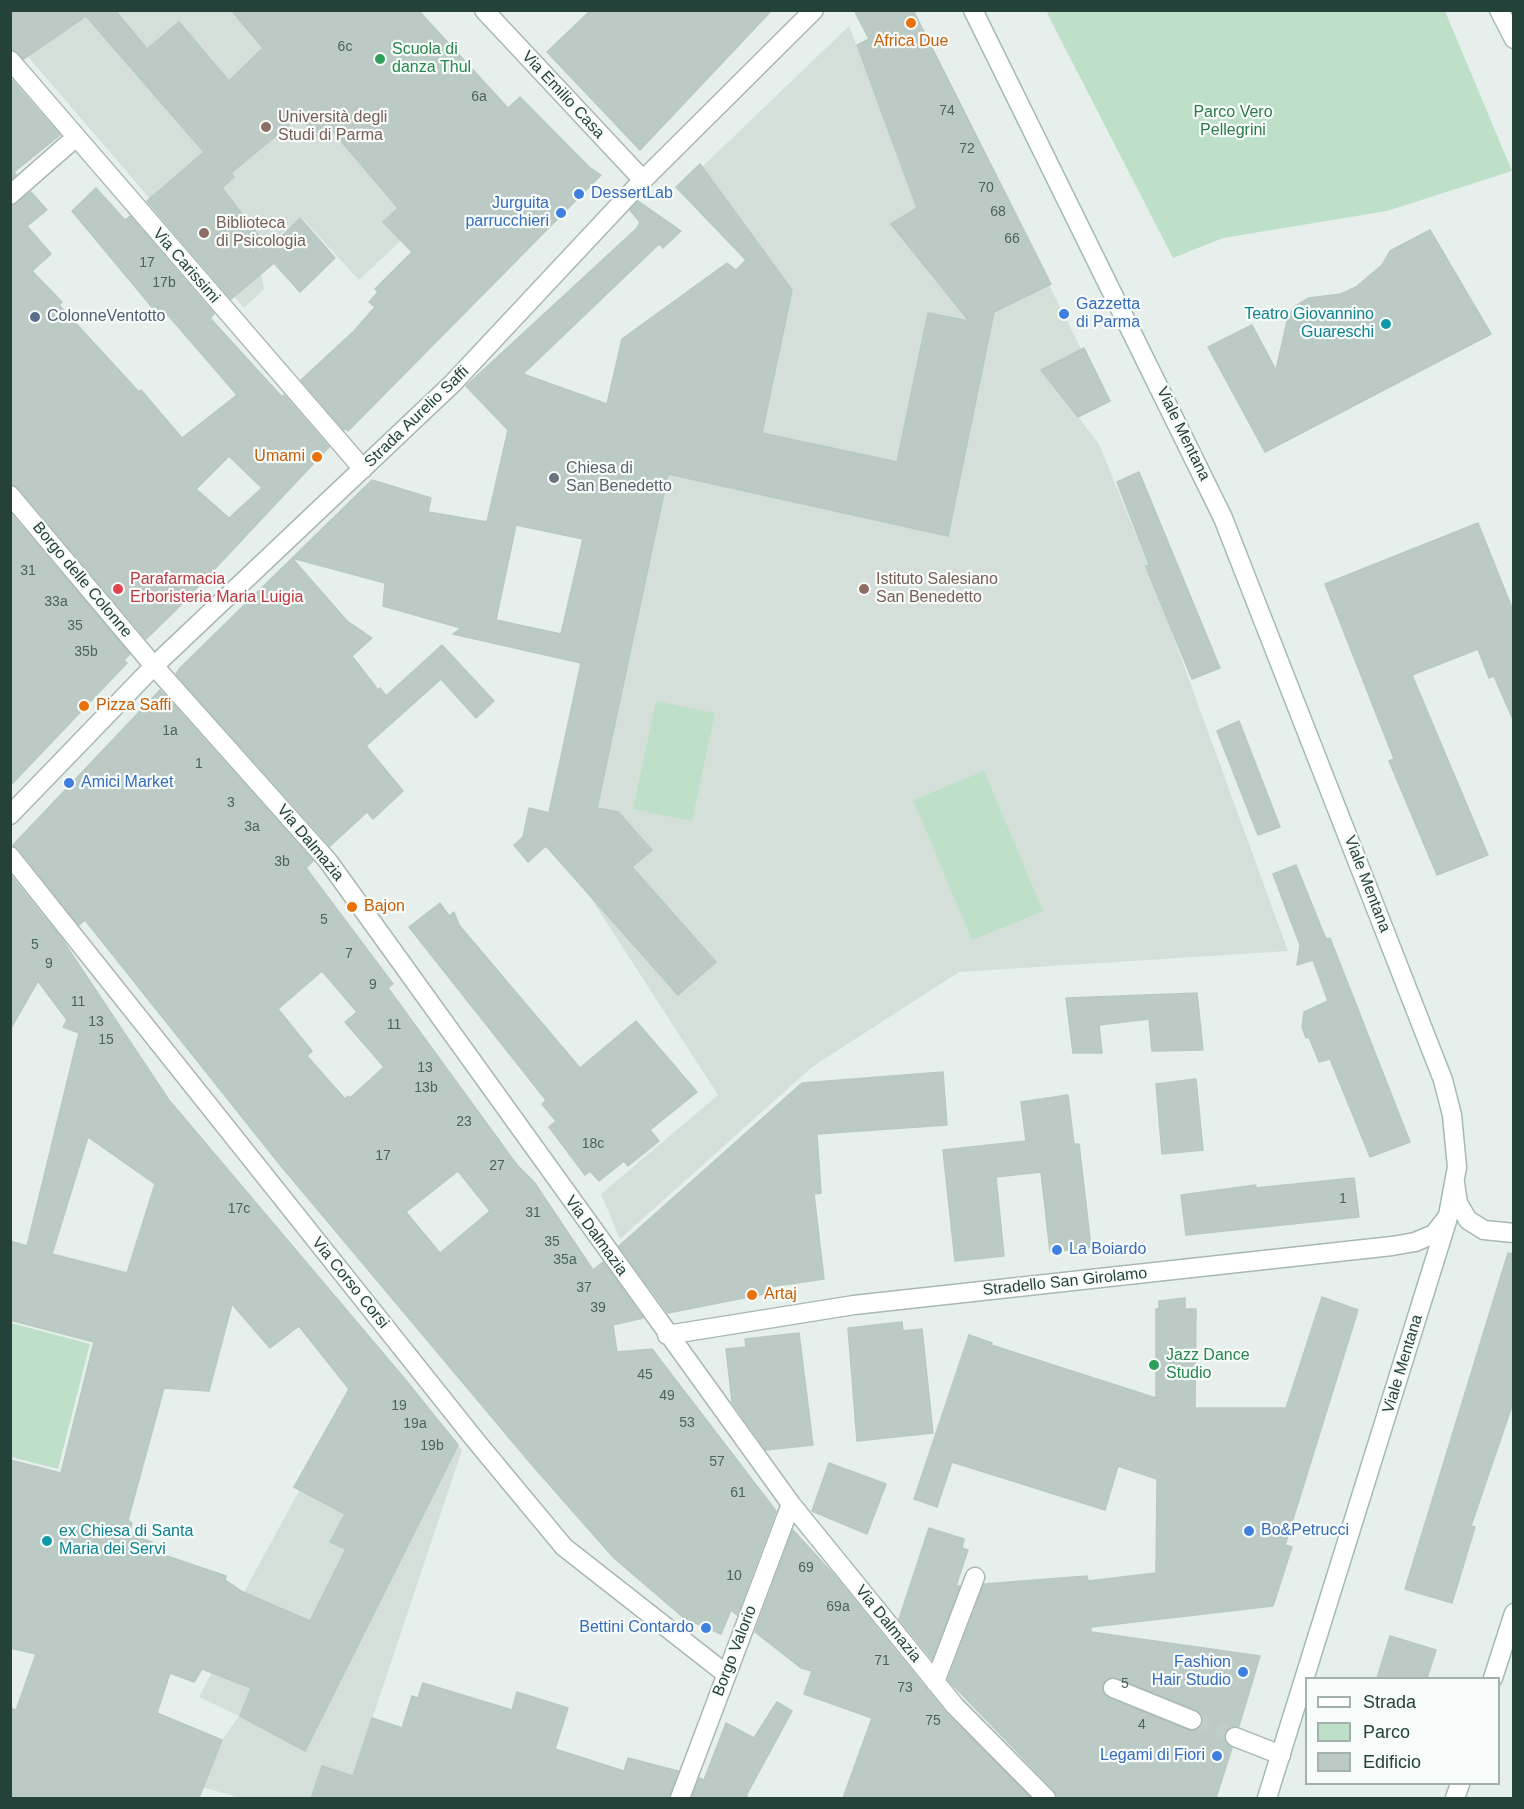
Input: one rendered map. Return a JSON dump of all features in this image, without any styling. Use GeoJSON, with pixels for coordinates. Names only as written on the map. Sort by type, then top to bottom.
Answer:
{"type":"FeatureCollection","features":[{"type":"Feature","properties":{"kind":"street","name":"Via Emilio Casa"},"geometry":{"type":"LineString","coordinates":[[484,10],[643,180]]}},
{"type":"Feature","properties":{"kind":"street","name":"Strada Aurelio Saffi"},"geometry":{"type":"LineString","coordinates":[[10,815],[154,666],[452,384],[643,180],[814,10]]}},
{"type":"Feature","properties":{"kind":"street","name":"Viale Mentana"},"geometry":{"type":"LineString","coordinates":[[973,10],[1202,471],[1230,536],[1443,1080],[1455,1133],[1455,1183],[1450,1211],[1305,1677]]}},
{"type":"Feature","properties":{"kind":"street"},"geometry":{"type":"LineString","coordinates":[[1499,10],[1514,39]]}},
{"type":"Feature","properties":{"kind":"street","name":"Via Carissimi"},"geometry":{"type":"LineString","coordinates":[[10,60],[363,469]]}},
{"type":"Feature","properties":{"kind":"street"},"geometry":{"type":"LineString","coordinates":[[10,195],[75,138]]}},
{"type":"Feature","properties":{"kind":"street","name":"Borgo delle Colonne"},"geometry":{"type":"LineString","coordinates":[[10,495],[154,666]]}},
{"type":"Feature","properties":{"kind":"street","name":"Via Dalmazia"},"geometry":{"type":"LineString","coordinates":[[154,666],[328,861],[667,1335],[791,1504],[966,1718],[1046,1798]]}},
{"type":"Feature","properties":{"kind":"street","name":"Via Corso Corsi"},"geometry":{"type":"LineString","coordinates":[[10,856],[476,1441],[564,1547],[726,1674]]}},
{"type":"Feature","properties":{"kind":"street"},"geometry":{"type":"LineString","coordinates":[[1455,1183],[1458,1203],[1468,1220],[1484,1230],[1514,1233]]}},
{"type":"Feature","properties":{"kind":"street","name":"Stradello San Girolamo"},"geometry":{"type":"LineString","coordinates":[[667,1335],[854,1305],[1392,1246],[1415,1242],[1434,1234],[1450,1211]]}},
{"type":"Feature","properties":{"kind":"street","name":"Borgo Valorio"},"geometry":{"type":"LineString","coordinates":[[680,1798],[791,1504]]}},
{"type":"Feature","properties":{"kind":"street"},"geometry":{"type":"LineString","coordinates":[[935,1682],[975,1577]]}},
{"type":"Feature","properties":{"kind":"street"},"geometry":{"type":"LineString","coordinates":[[1493,1677],[1514,1613]]}},
{"type":"Feature","properties":{"kind":"street","name":"Viale Mentana"},"geometry":{"type":"LineString","coordinates":[[1267,1798],[1305,1678]]}},
{"type":"Feature","properties":{"kind":"street"},"geometry":{"type":"LineString","coordinates":[[1113,1688],[1192,1720]]}},
{"type":"Feature","properties":{"kind":"street"},"geometry":{"type":"LineString","coordinates":[[1235,1737],[1281,1755]]}},
{"type":"Feature","properties":{"kind":"shaded area","name":"Università degli Studi di Parma"},"geometry":{"type":"Polygon","coordinates":[[[10,11],[347,11],[478,168],[359,280],[301,217],[258,254],[264,289],[244,308],[11,37],[10,11]]]}},
{"type":"Feature","properties":{"kind":"shaded area","name":"Istituto Salesiano San Benedetto"},"geometry":{"type":"Polygon","coordinates":[[[849,26],[917,207],[1049,285],[1081,349],[1042,370],[1099,444],[1140,545],[1288,951],[959,972],[812,1067],[620,1239],[601,1194],[718,1095],[587,892],[542,841],[581,663],[555,657],[584,535],[665,348],[777,269],[702,167],[849,26]]]}},
{"type":"Feature","properties":{"kind":"shaded area"},"geometry":{"type":"Polygon","coordinates":[[[403,1376],[462,1450],[353,1776],[322,1766],[311,1798],[241,1798],[202,1787],[222,1740],[239,1716],[199,1697],[219,1659],[211,1653],[306,1478],[375,1416],[403,1376]]]}},
{"type":"Feature","properties":{"kind":"green space","name":"Parco Vero Pellegrini"},"geometry":{"type":"Polygon","coordinates":[[[1052,11],[1445,11],[1512,171],[1387,211],[1223,238],[1173,258],[1047,13],[1052,11]]]}},
{"type":"Feature","properties":{"kind":"green space"},"geometry":{"type":"Polygon","coordinates":[[[656,701],[715,713],[692,821],[633,809],[656,701]]]}},
{"type":"Feature","properties":{"kind":"green space"},"geometry":{"type":"Polygon","coordinates":[[[984,771],[1043,911],[972,940],[913,800],[984,771]]]}},
{"type":"Feature","properties":{"kind":"green space"},"geometry":{"type":"Polygon","coordinates":[[[11,1323],[90,1344],[58,1469],[11,1457],[11,1323]]]}},
{"type":"Feature","properties":{"kind":"building"},"geometry":{"type":"Polygon","coordinates":[[[10,10],[115,10],[147,49],[179,22],[229,81],[263,48],[231,10],[418,10],[508,108],[520,97],[589,167],[601,175],[348,431],[346,428],[344,430],[301,380],[354,331],[375,307],[369,302],[378,292],[375,289],[412,252],[383,222],[398,208],[330,128],[319,139],[300,116],[231,173],[234,177],[222,188],[269,249],[300,218],[335,258],[300,292],[274,263],[231,299],[147,201],[204,152],[86,16],[24,59],[10,49],[10,10]]]}},
{"type":"Feature","properties":{"kind":"building"},"geometry":{"type":"Polygon","coordinates":[[[591,10],[772,10],[640,150],[547,52],[591,10]]]}},
{"type":"Feature","properties":{"kind":"building"},"geometry":{"type":"Polygon","coordinates":[[[854,10],[913,10],[1051,284],[994,312],[948,536],[668,474],[597,808],[618,812],[652,850],[632,867],[716,962],[678,995],[546,846],[528,862],[514,845],[523,837],[529,808],[549,813],[581,663],[453,634],[461,628],[383,606],[385,583],[292,558],[372,480],[431,498],[428,512],[487,522],[508,430],[466,386],[636,229],[640,222],[630,210],[638,201],[681,231],[663,248],[659,244],[523,374],[607,404],[622,339],[727,263],[736,270],[746,260],[676,187],[700,164],[792,290],[762,433],[897,462],[928,313],[969,321],[891,224],[917,208],[857,45],[869,39],[854,10]],[[516,525],[496,620],[561,634],[583,539],[516,525]]]}},
{"type":"Feature","properties":{"kind":"building"},"geometry":{"type":"Polygon","coordinates":[[[10,78],[60,135],[14,172],[16,175],[10,180],[10,78]]]}},
{"type":"Feature","properties":{"kind":"building"},"geometry":{"type":"Polygon","coordinates":[[[96,188],[125,220],[130,216],[214,314],[210,318],[282,397],[284,395],[329,447],[179,607],[146,639],[19,488],[10,484],[10,206],[31,192],[47,210],[27,226],[51,254],[32,271],[62,302],[59,305],[139,392],[141,390],[182,438],[237,395],[167,314],[161,318],[72,211],[96,188]],[[229,456],[196,489],[229,518],[262,488],[229,456]]]}},
{"type":"Feature","properties":{"kind":"building","name":"Teatro Giovannino Guareschi"},"geometry":{"type":"Polygon","coordinates":[[[1430,230],[1491,334],[1265,452],[1208,347],[1252,325],[1276,370],[1288,317],[1294,307],[1309,298],[1341,294],[1356,287],[1382,265],[1390,251],[1430,230]]]}},
{"type":"Feature","properties":{"kind":"building"},"geometry":{"type":"Polygon","coordinates":[[[1084,348],[1110,401],[1078,417],[1041,370],[1084,348]]]}},
{"type":"Feature","properties":{"kind":"building"},"geometry":{"type":"Polygon","coordinates":[[[1139,472],[1220,668],[1192,679],[1150,577],[1146,566],[1149,565],[1117,482],[1139,472]]]}},
{"type":"Feature","properties":{"kind":"building"},"geometry":{"type":"Polygon","coordinates":[[[10,513],[130,654],[124,660],[127,663],[10,786],[10,513]]]}},
{"type":"Feature","properties":{"kind":"building"},"geometry":{"type":"Polygon","coordinates":[[[1478,523],[1514,613],[1514,722],[1494,676],[1489,678],[1478,649],[1412,675],[1488,855],[1437,875],[1389,761],[1394,759],[1325,584],[1478,523]]]}},
{"type":"Feature","properties":{"kind":"building"},"geometry":{"type":"Polygon","coordinates":[[[292,558],[347,621],[372,638],[352,656],[378,690],[380,688],[386,696],[442,645],[494,701],[476,718],[441,679],[366,746],[403,791],[373,819],[367,812],[330,846],[176,674],[292,558]]]}},
{"type":"Feature","properties":{"kind":"building"},"geometry":{"type":"Polygon","coordinates":[[[160,690],[313,861],[306,868],[393,984],[388,988],[517,1165],[534,1182],[593,1270],[603,1262],[643,1318],[613,1325],[617,1352],[652,1349],[776,1511],[737,1615],[731,1610],[721,1634],[684,1618],[614,1558],[532,1465],[281,1166],[85,920],[79,925],[19,849],[13,845],[160,690]],[[322,971],[278,1009],[312,1051],[307,1056],[345,1099],[348,1096],[350,1098],[384,1067],[345,1022],[357,1012],[322,971]],[[458,1171],[406,1212],[440,1253],[490,1211],[458,1171]]]}},
{"type":"Feature","properties":{"kind":"building"},"geometry":{"type":"Polygon","coordinates":[[[1239,721],[1280,827],[1258,835],[1217,731],[1239,721]]]}},
{"type":"Feature","properties":{"kind":"building"},"geometry":{"type":"Polygon","coordinates":[[[1296,865],[1326,939],[1330,938],[1410,1142],[1370,1157],[1330,1059],[1319,1062],[1309,1037],[1306,1038],[1302,1027],[1304,1012],[1328,1001],[1313,960],[1297,965],[1300,945],[1273,874],[1296,865]]]}},
{"type":"Feature","properties":{"kind":"building"},"geometry":{"type":"Polygon","coordinates":[[[10,875],[61,938],[169,1100],[458,1445],[305,1751],[240,1716],[251,1688],[202,1669],[194,1682],[170,1673],[157,1713],[222,1740],[199,1798],[10,1798],[10,1708],[16,1710],[36,1654],[10,1648],[10,1460],[61,1473],[94,1342],[10,1320],[10,1241],[27,1246],[79,1033],[63,1027],[67,1020],[38,981],[10,1030],[10,875]],[[88,1137],[52,1254],[127,1273],[155,1184],[88,1137]],[[232,1304],[209,1391],[164,1388],[128,1520],[132,1523],[129,1534],[166,1547],[164,1555],[226,1576],[225,1580],[243,1592],[310,1621],[346,1549],[330,1542],[345,1514],[294,1487],[349,1389],[299,1326],[270,1348],[232,1304]]]}},
{"type":"Feature","properties":{"kind":"building"},"geometry":{"type":"Polygon","coordinates":[[[440,903],[449,916],[454,912],[459,925],[580,1068],[636,1021],[697,1092],[650,1130],[659,1141],[628,1166],[624,1161],[599,1181],[590,1171],[585,1175],[549,1127],[556,1121],[542,1104],[546,1100],[409,927],[440,903]]]}},
{"type":"Feature","properties":{"kind":"building"},"geometry":{"type":"Polygon","coordinates":[[[1197,993],[1203,1050],[1152,1051],[1149,1019],[1099,1025],[1102,1053],[1073,1053],[1066,998],[1197,993]]]}},
{"type":"Feature","properties":{"kind":"building"},"geometry":{"type":"Polygon","coordinates":[[[943,1072],[947,1125],[817,1134],[821,1193],[814,1194],[824,1279],[769,1287],[769,1293],[668,1313],[619,1246],[802,1083],[943,1072]]]}},
{"type":"Feature","properties":{"kind":"building"},"geometry":{"type":"Polygon","coordinates":[[[1196,1079],[1203,1150],[1162,1154],[1156,1084],[1196,1079]]]}},
{"type":"Feature","properties":{"kind":"building"},"geometry":{"type":"Polygon","coordinates":[[[1068,1095],[1074,1144],[1079,1144],[1091,1247],[1050,1252],[1041,1172],[996,1177],[1004,1256],[955,1261],[943,1150],[1026,1141],[1021,1102],[1068,1095]]]}},
{"type":"Feature","properties":{"kind":"building"},"geometry":{"type":"Polygon","coordinates":[[[1354,1178],[1359,1217],[1186,1235],[1181,1195],[1256,1185],[1255,1188],[1354,1178]]]}},
{"type":"Feature","properties":{"kind":"building"},"geometry":{"type":"Polygon","coordinates":[[[1508,1253],[1514,1254],[1514,1400],[1471,1526],[1475,1527],[1452,1603],[1405,1589],[1508,1253]]]}},
{"type":"Feature","properties":{"kind":"building"},"geometry":{"type":"Polygon","coordinates":[[[1322,1297],[1358,1310],[1285,1545],[1292,1547],[1273,1606],[1091,1627],[1091,1632],[1260,1656],[1239,1726],[1228,1728],[1224,1733],[1226,1744],[1232,1748],[1216,1798],[1057,1798],[1054,1790],[948,1680],[984,1584],[1087,1576],[1088,1581],[1156,1573],[1157,1479],[1118,1466],[1105,1510],[952,1462],[937,1507],[914,1499],[969,1335],[992,1343],[991,1345],[1156,1398],[1156,1309],[1159,1309],[1159,1301],[1185,1298],[1185,1309],[1196,1309],[1195,1408],[1286,1408],[1322,1297]],[[1112,1677],[1102,1684],[1104,1694],[1109,1698],[1188,1730],[1194,1731],[1202,1725],[1203,1718],[1196,1710],[1112,1677]]]}},
{"type":"Feature","properties":{"kind":"building"},"geometry":{"type":"Polygon","coordinates":[[[902,1322],[903,1331],[922,1329],[933,1433],[857,1441],[848,1328],[902,1322]]]}},
{"type":"Feature","properties":{"kind":"building"},"geometry":{"type":"Polygon","coordinates":[[[799,1333],[813,1445],[766,1450],[732,1402],[726,1349],[746,1347],[745,1339],[799,1333]]]}},
{"type":"Feature","properties":{"kind":"building"},"geometry":{"type":"Polygon","coordinates":[[[829,1463],[886,1484],[867,1534],[812,1511],[829,1463]]]}},
{"type":"Feature","properties":{"kind":"building"},"geometry":{"type":"Polygon","coordinates":[[[929,1528],[964,1539],[962,1548],[968,1550],[956,1586],[960,1586],[932,1659],[899,1619],[929,1528]]]}},
{"type":"Feature","properties":{"kind":"building"},"geometry":{"type":"Polygon","coordinates":[[[793,1530],[834,1575],[946,1713],[1031,1798],[843,1798],[872,1718],[804,1694],[812,1671],[801,1668],[755,1632],[793,1530]]]}},
{"type":"Feature","properties":{"kind":"building"},"geometry":{"type":"Polygon","coordinates":[[[1390,1636],[1436,1650],[1427,1677],[1377,1677],[1390,1636]]]}},
{"type":"Feature","properties":{"kind":"building"},"geometry":{"type":"Polygon","coordinates":[[[423,1683],[512,1710],[517,1692],[568,1708],[555,1749],[624,1771],[628,1758],[678,1771],[669,1798],[311,1798],[322,1766],[353,1776],[372,1718],[402,1728],[412,1696],[418,1698],[423,1683]]]}},
{"type":"Feature","properties":{"kind":"building"},"geometry":{"type":"Polygon","coordinates":[[[777,1702],[792,1711],[747,1794],[747,1798],[692,1798],[699,1778],[704,1780],[726,1723],[754,1738],[777,1702]]]}},
{"type":"Feature","properties":{"kind":"tunnel"},"geometry":{"type":"LineString","coordinates":[[1192,1720],[1235,1737]]}},
{"type":"Feature","properties":{"kind":"place","name":"Africa Due"},"geometry":{"type":"Point","coordinates":[911,23]}},
{"type":"Feature","properties":{"kind":"place","name":"Scuola di danza Thul"},"geometry":{"type":"Point","coordinates":[380,59]}},
{"type":"Feature","properties":{"kind":"place","name":"Università degli Studi di Parma"},"geometry":{"type":"Point","coordinates":[266,127]}},
{"type":"Feature","properties":{"kind":"place","name":"DessertLab"},"geometry":{"type":"Point","coordinates":[579,194]}},
{"type":"Feature","properties":{"kind":"place","name":"Jurguita parrucchieri"},"geometry":{"type":"Point","coordinates":[561,213]}},
{"type":"Feature","properties":{"kind":"place","name":"Biblioteca di Psicologia"},"geometry":{"type":"Point","coordinates":[204,233]}},
{"type":"Feature","properties":{"kind":"place","name":"Gazzetta di Parma"},"geometry":{"type":"Point","coordinates":[1064,314]}},
{"type":"Feature","properties":{"kind":"place","name":"ColonneVentotto"},"geometry":{"type":"Point","coordinates":[35,317]}},
{"type":"Feature","properties":{"kind":"place","name":"Teatro Giovannino Guareschi"},"geometry":{"type":"Point","coordinates":[1386,324]}},
{"type":"Feature","properties":{"kind":"place","name":"Umami"},"geometry":{"type":"Point","coordinates":[317,457]}},
{"type":"Feature","properties":{"kind":"place","name":"Chiesa di San Benedetto"},"geometry":{"type":"Point","coordinates":[554,478]}},
{"type":"Feature","properties":{"kind":"place","name":"Parafarmacia Erboristeria Maria Luigia"},"geometry":{"type":"Point","coordinates":[118,589]}},
{"type":"Feature","properties":{"kind":"place","name":"Istituto Salesiano San Benedetto"},"geometry":{"type":"Point","coordinates":[864,589]}},
{"type":"Feature","properties":{"kind":"place","name":"Pizza Saffi"},"geometry":{"type":"Point","coordinates":[84,706]}},
{"type":"Feature","properties":{"kind":"place","name":"Amici Market"},"geometry":{"type":"Point","coordinates":[69,783]}},
{"type":"Feature","properties":{"kind":"place","name":"Bajon"},"geometry":{"type":"Point","coordinates":[352,907]}},
{"type":"Feature","properties":{"kind":"place","name":"La Boiardo"},"geometry":{"type":"Point","coordinates":[1057,1250]}},
{"type":"Feature","properties":{"kind":"place","name":"Artaj"},"geometry":{"type":"Point","coordinates":[752,1295]}},
{"type":"Feature","properties":{"kind":"place","name":"Jazz Dance Studio"},"geometry":{"type":"Point","coordinates":[1154,1365]}},
{"type":"Feature","properties":{"kind":"place","name":"Bo&Petrucci"},"geometry":{"type":"Point","coordinates":[1249,1531]}},
{"type":"Feature","properties":{"kind":"place","name":"ex Chiesa di Santa Maria dei Servi"},"geometry":{"type":"Point","coordinates":[47,1541]}},
{"type":"Feature","properties":{"kind":"place","name":"Bettini Contardo"},"geometry":{"type":"Point","coordinates":[706,1628]}},
{"type":"Feature","properties":{"kind":"place","name":"Fashion Hair Studio"},"geometry":{"type":"Point","coordinates":[1243,1672]}},
{"type":"Feature","properties":{"kind":"place","name":"Legami di Fiori"},"geometry":{"type":"Point","coordinates":[1217,1756]}}]}
